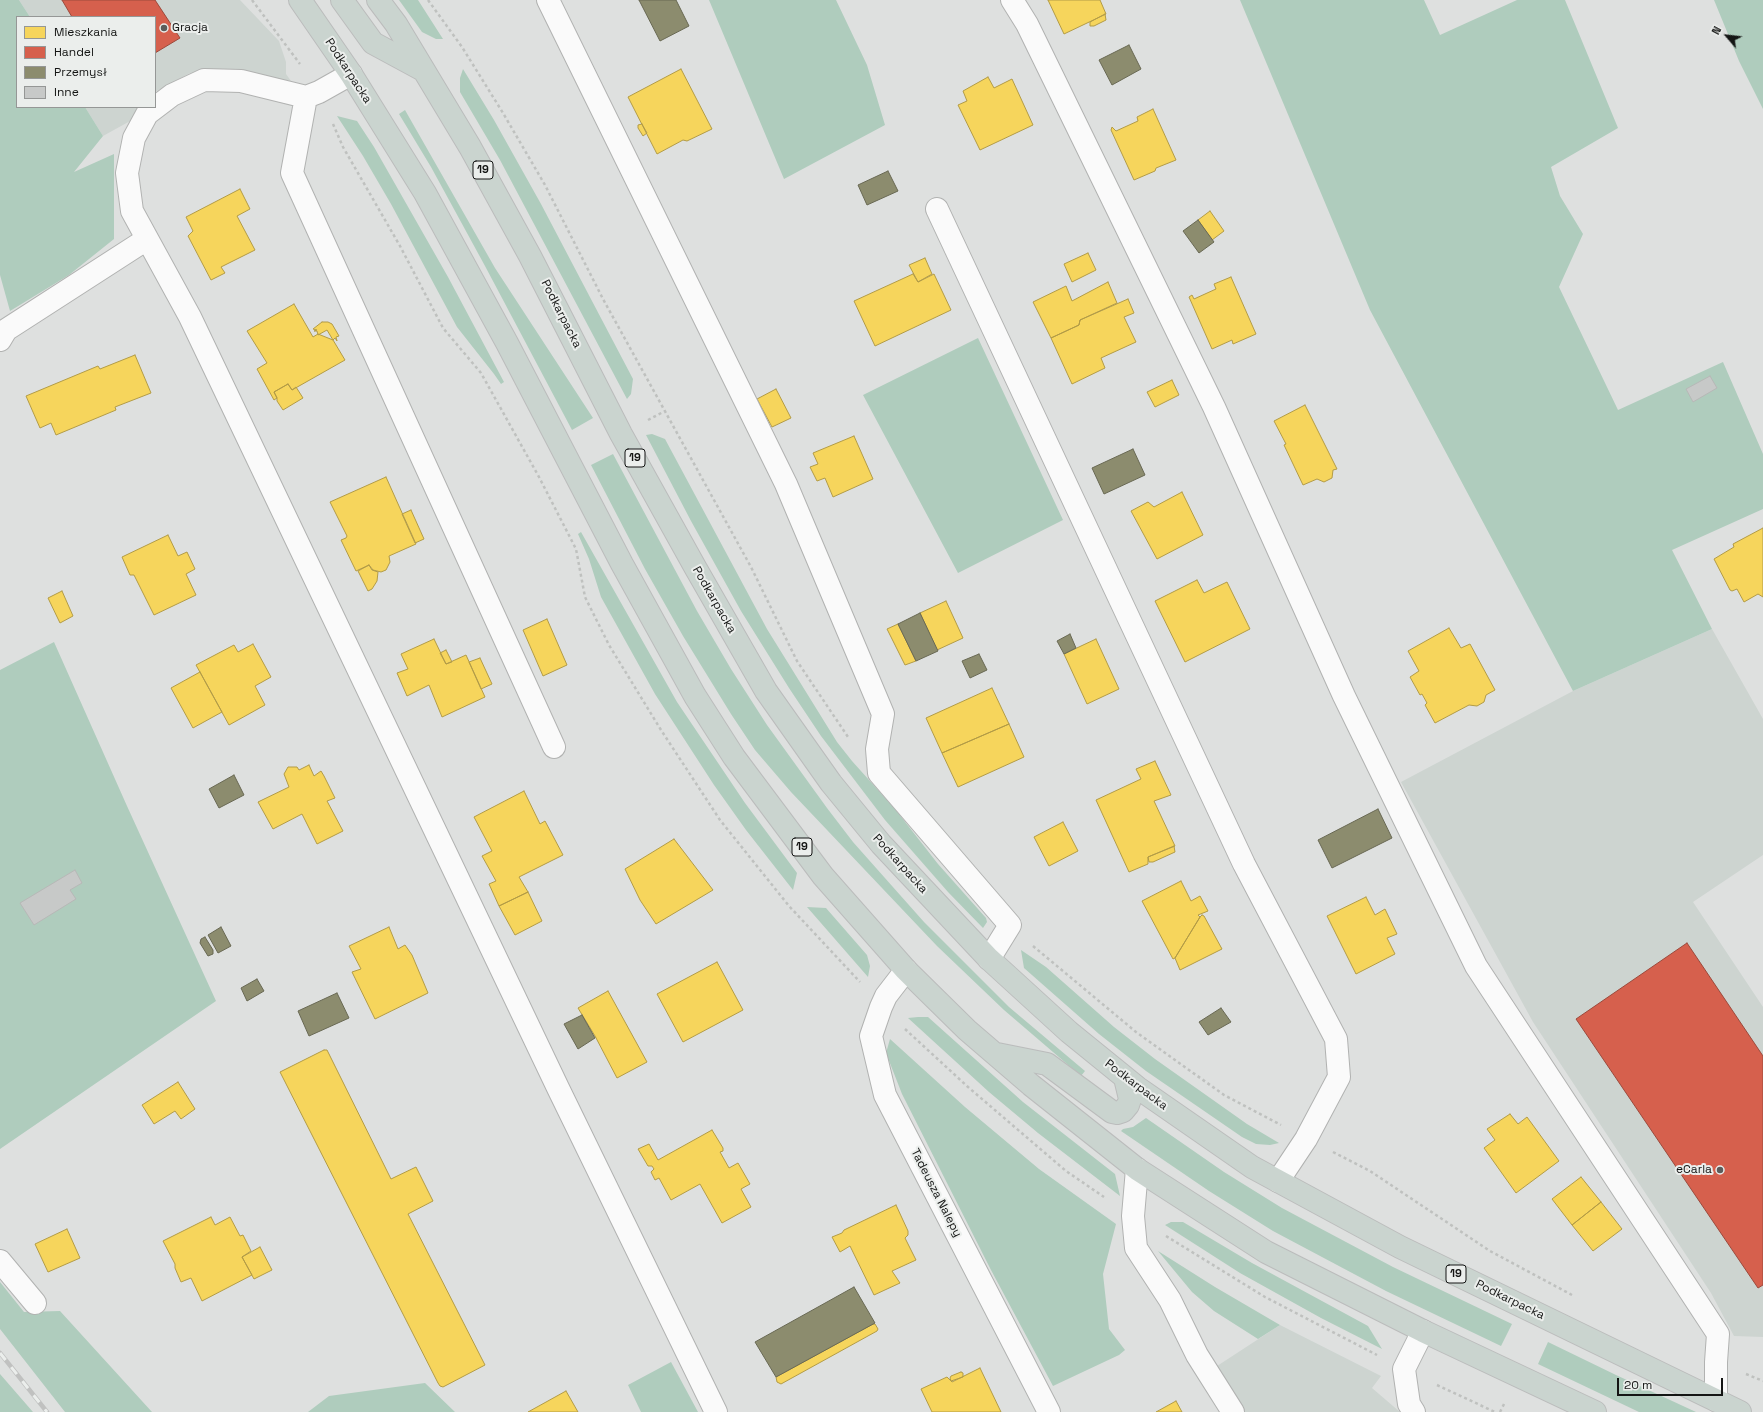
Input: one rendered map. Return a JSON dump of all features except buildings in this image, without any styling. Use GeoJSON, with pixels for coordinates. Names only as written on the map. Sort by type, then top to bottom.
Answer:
{"type":"FeatureCollection","features":[{"type":"Feature","properties":{"kind":"highway","name":"Podkarpacka"},"geometry":{"type":"LineString","coordinates":[[300,0],[351,74],[428,200],[514,357],[622,564],[695,696],[734,757],[824,876],[906,970],[995,1054],[1031,1085],[1137,1169],[1266,1252],[1423,1331],[1595,1412]]}},
{"type":"Feature","properties":{"kind":"highway"},"geometry":{"type":"LineString","coordinates":[[342,0],[373,43],[424,71]]}},
{"type":"Feature","properties":{"kind":"highway","name":"Podkarpacka"},"geometry":{"type":"LineString","coordinates":[[378,0],[396,24],[474,153],[530,256],[621,434],[695,568],[766,690],[831,782],[881,844],[989,959],[1068,1032],[1124,1078],[1178,1117],[1252,1166],[1400,1247],[1740,1412]]}},
{"type":"Feature","properties":{"kind":"highway"},"geometry":{"type":"LineString","coordinates":[[995,1054],[1047,1064],[1112,1112],[1117,1113],[1123,1111],[1128,1105],[1130,1099],[1124,1078]]}},
{"type":"Feature","properties":{"kind":"street"},"geometry":{"type":"LineString","coordinates":[[548,0],[786,484],[883,714],[877,749],[879,773],[1010,925],[989,959]]}},
{"type":"Feature","properties":{"kind":"street"},"geometry":{"type":"LineString","coordinates":[[1012,0],[1030,32],[1214,407],[1344,696],[1476,966],[1718,1334],[1716,1400]]}},
{"type":"Feature","properties":{"kind":"street"},"geometry":{"type":"LineString","coordinates":[[156,107],[172,95],[204,80],[242,81],[306,96],[319,92],[351,74]]}},
{"type":"Feature","properties":{"kind":"street"},"geometry":{"type":"LineString","coordinates":[[306,96],[292,173],[554,747]]}},
{"type":"Feature","properties":{"kind":"street"},"geometry":{"type":"LineString","coordinates":[[155,108],[147,114],[134,138],[127,173],[132,211],[194,324],[558,1088],[716,1412]]}},
{"type":"Feature","properties":{"kind":"street"},"geometry":{"type":"LineString","coordinates":[[937,209],[1244,864],[1336,1039],[1338,1077],[1306,1139],[1278,1181]]}},
{"type":"Feature","properties":{"kind":"street"},"geometry":{"type":"LineString","coordinates":[[0,340],[6,330],[147,239]]}},
{"type":"Feature","properties":{"kind":"street","name":"Tadeusza Nalepy"},"geometry":{"type":"LineString","coordinates":[[906,970],[884,1002],[871,1036],[885,1095],[1049,1412]]}},
{"type":"Feature","properties":{"kind":"street"},"geometry":{"type":"LineString","coordinates":[[1137,1169],[1133,1216],[1136,1248],[1170,1300],[1197,1355],[1233,1412]]}},
{"type":"Feature","properties":{"kind":"street"},"geometry":{"type":"LineString","coordinates":[[0,1261],[35,1303]]}},
{"type":"Feature","properties":{"kind":"street"},"geometry":{"type":"LineString","coordinates":[[1414,1412],[1409,1404],[1404,1369],[1423,1331]]}},
{"type":"Feature","properties":{"kind":"path"},"geometry":{"type":"LineString","coordinates":[[428,0],[462,47],[544,185],[603,299],[751,567],[797,661],[851,741],[879,773]]}},
{"type":"Feature","properties":{"kind":"path"},"geometry":{"type":"LineString","coordinates":[[1010,925],[1136,1032],[1224,1095],[1370,1171],[1490,1251],[1573,1295]]}},
{"type":"Feature","properties":{"kind":"path"},"geometry":{"type":"LineString","coordinates":[[1716,1362],[1763,1381]]}},
{"type":"Feature","properties":{"kind":"shaded area"},"geometry":{"type":"Polygon","coordinates":[[[19,0],[240,0],[279,41],[286,62],[286,74],[291,81],[233,69],[190,73],[156,91],[156,16],[29,16],[19,0]]]}},
{"type":"Feature","properties":{"kind":"shaded area"},"geometry":{"type":"Polygon","coordinates":[[[86,108],[141,108],[132,120],[103,136],[86,108]]]}},
{"type":"Feature","properties":{"kind":"shaded area"},"geometry":{"type":"Polygon","coordinates":[[[1712,629],[1763,719],[1763,855],[1693,902],[1763,1007],[1763,1337],[1734,1336],[1711,1293],[1533,1022],[1401,782],[1573,691],[1712,629]]]}},
{"type":"Feature","properties":{"kind":"shaded area"},"geometry":{"type":"Polygon","coordinates":[[[1280,1325],[1381,1376],[1372,1388],[1400,1412],[1244,1412],[1214,1368],[1280,1325]]]}},
{"type":"Feature","properties":{"kind":"green space"},"geometry":{"type":"Polygon","coordinates":[[[0,0],[19,0],[29,16],[16,16],[16,108],[86,108],[103,136],[74,172],[114,154],[114,239],[69,275],[10,311],[0,275],[0,0]]]}},
{"type":"Feature","properties":{"kind":"green space"},"geometry":{"type":"Polygon","coordinates":[[[399,0],[418,0],[443,39],[436,39],[422,32],[399,0]]]}},
{"type":"Feature","properties":{"kind":"green space"},"geometry":{"type":"Polygon","coordinates":[[[709,0],[836,0],[867,65],[885,125],[784,179],[709,0]]]}},
{"type":"Feature","properties":{"kind":"green space"},"geometry":{"type":"Polygon","coordinates":[[[1240,0],[1424,0],[1440,35],[1517,0],[1565,0],[1618,128],[1551,167],[1560,196],[1583,234],[1559,287],[1618,410],[1723,362],[1763,454],[1763,509],[1672,550],[1712,629],[1573,691],[1370,310],[1240,0]]]}},
{"type":"Feature","properties":{"kind":"green space"},"geometry":{"type":"Polygon","coordinates":[[[1714,0],[1763,0],[1763,109],[1739,61],[1714,0]]]}},
{"type":"Feature","properties":{"kind":"green space"},"geometry":{"type":"Polygon","coordinates":[[[463,69],[494,120],[541,204],[633,379],[631,394],[627,399],[500,160],[460,92],[460,78],[463,69]]]}},
{"type":"Feature","properties":{"kind":"green space"},"geometry":{"type":"Polygon","coordinates":[[[405,110],[495,268],[593,418],[572,430],[431,167],[399,114],[405,110]]]}},
{"type":"Feature","properties":{"kind":"green space"},"geometry":{"type":"Polygon","coordinates":[[[337,116],[357,121],[374,147],[448,277],[504,382],[501,384],[457,327],[391,204],[363,156],[337,116]]]}},
{"type":"Feature","properties":{"kind":"green space"},"geometry":{"type":"Polygon","coordinates":[[[978,338],[1063,520],[958,573],[863,395],[978,338]]]}},
{"type":"Feature","properties":{"kind":"green space"},"geometry":{"type":"Polygon","coordinates":[[[652,434],[665,439],[767,629],[837,742],[895,809],[938,864],[986,918],[987,922],[983,928],[948,892],[885,820],[821,736],[741,611],[691,521],[646,435],[652,434]]]}},
{"type":"Feature","properties":{"kind":"green space"},"geometry":{"type":"Polygon","coordinates":[[[613,454],[697,611],[731,669],[767,725],[827,808],[853,842],[924,922],[1009,1007],[1085,1071],[1081,1076],[1004,1010],[937,946],[791,792],[755,750],[683,636],[645,569],[591,465],[613,454]]]}},
{"type":"Feature","properties":{"kind":"green space"},"geometry":{"type":"Polygon","coordinates":[[[581,532],[677,702],[745,803],[797,873],[793,890],[746,830],[714,785],[655,694],[601,597],[589,559],[578,534],[581,532]]]}},
{"type":"Feature","properties":{"kind":"green space"},"geometry":{"type":"Polygon","coordinates":[[[54,642],[216,1001],[0,1149],[0,670],[54,642]]]}},
{"type":"Feature","properties":{"kind":"green space"},"geometry":{"type":"Polygon","coordinates":[[[807,907],[826,908],[867,955],[870,966],[868,977],[807,907]]]}},
{"type":"Feature","properties":{"kind":"green space"},"geometry":{"type":"Polygon","coordinates":[[[1021,950],[1046,967],[1114,1027],[1155,1059],[1247,1124],[1279,1143],[1270,1145],[1256,1144],[1242,1137],[1146,1071],[1099,1034],[1024,968],[1021,950]]]}},
{"type":"Feature","properties":{"kind":"green space"},"geometry":{"type":"Polygon","coordinates":[[[928,1017],[1023,1102],[1115,1174],[1120,1196],[1038,1133],[989,1092],[908,1018],[928,1017]]]}},
{"type":"Feature","properties":{"kind":"green space"},"geometry":{"type":"Polygon","coordinates":[[[890,1039],[965,1107],[1039,1169],[1116,1224],[1103,1274],[1109,1329],[1125,1350],[1119,1355],[1053,1386],[991,1270],[902,1094],[886,1053],[890,1039]]]}},
{"type":"Feature","properties":{"kind":"green space"},"geometry":{"type":"Polygon","coordinates":[[[1146,1118],[1224,1172],[1282,1208],[1393,1267],[1512,1324],[1501,1346],[1386,1291],[1273,1231],[1209,1191],[1121,1131],[1123,1129],[1133,1127],[1146,1118]]]}},
{"type":"Feature","properties":{"kind":"green space"},"geometry":{"type":"Polygon","coordinates":[[[1171,1222],[1183,1222],[1252,1263],[1368,1326],[1382,1349],[1321,1318],[1240,1273],[1165,1225],[1171,1222]]]}},
{"type":"Feature","properties":{"kind":"green space"},"geometry":{"type":"Polygon","coordinates":[[[1158,1251],[1215,1287],[1280,1325],[1258,1339],[1214,1311],[1192,1292],[1158,1251]]]}},
{"type":"Feature","properties":{"kind":"green space"},"geometry":{"type":"Polygon","coordinates":[[[0,1282],[24,1312],[60,1311],[152,1412],[65,1412],[0,1329],[0,1282]]]}},
{"type":"Feature","properties":{"kind":"green space"},"geometry":{"type":"Polygon","coordinates":[[[1548,1342],[1696,1412],[1639,1412],[1538,1364],[1548,1342]]]}},
{"type":"Feature","properties":{"kind":"green space"},"geometry":{"type":"Polygon","coordinates":[[[671,1362],[698,1412],[641,1412],[628,1385],[671,1362]]]}},
{"type":"Feature","properties":{"kind":"green space"},"geometry":{"type":"Polygon","coordinates":[[[0,1374],[33,1412],[0,1412],[0,1374]]]}},
{"type":"Feature","properties":{"kind":"green space"},"geometry":{"type":"Polygon","coordinates":[[[425,1383],[455,1412],[308,1412],[329,1396],[425,1383]]]}},
{"type":"Feature","properties":{"kind":"railway"},"geometry":{"type":"LineString","coordinates":[[0,1353],[47,1412]]}},
{"type":"Feature","properties":{"kind":"place","name":"Gracja"},"geometry":{"type":"Point","coordinates":[164,28]}},
{"type":"Feature","properties":{"kind":"place","name":"eCarla"},"geometry":{"type":"Point","coordinates":[1720,1170]}}]}
